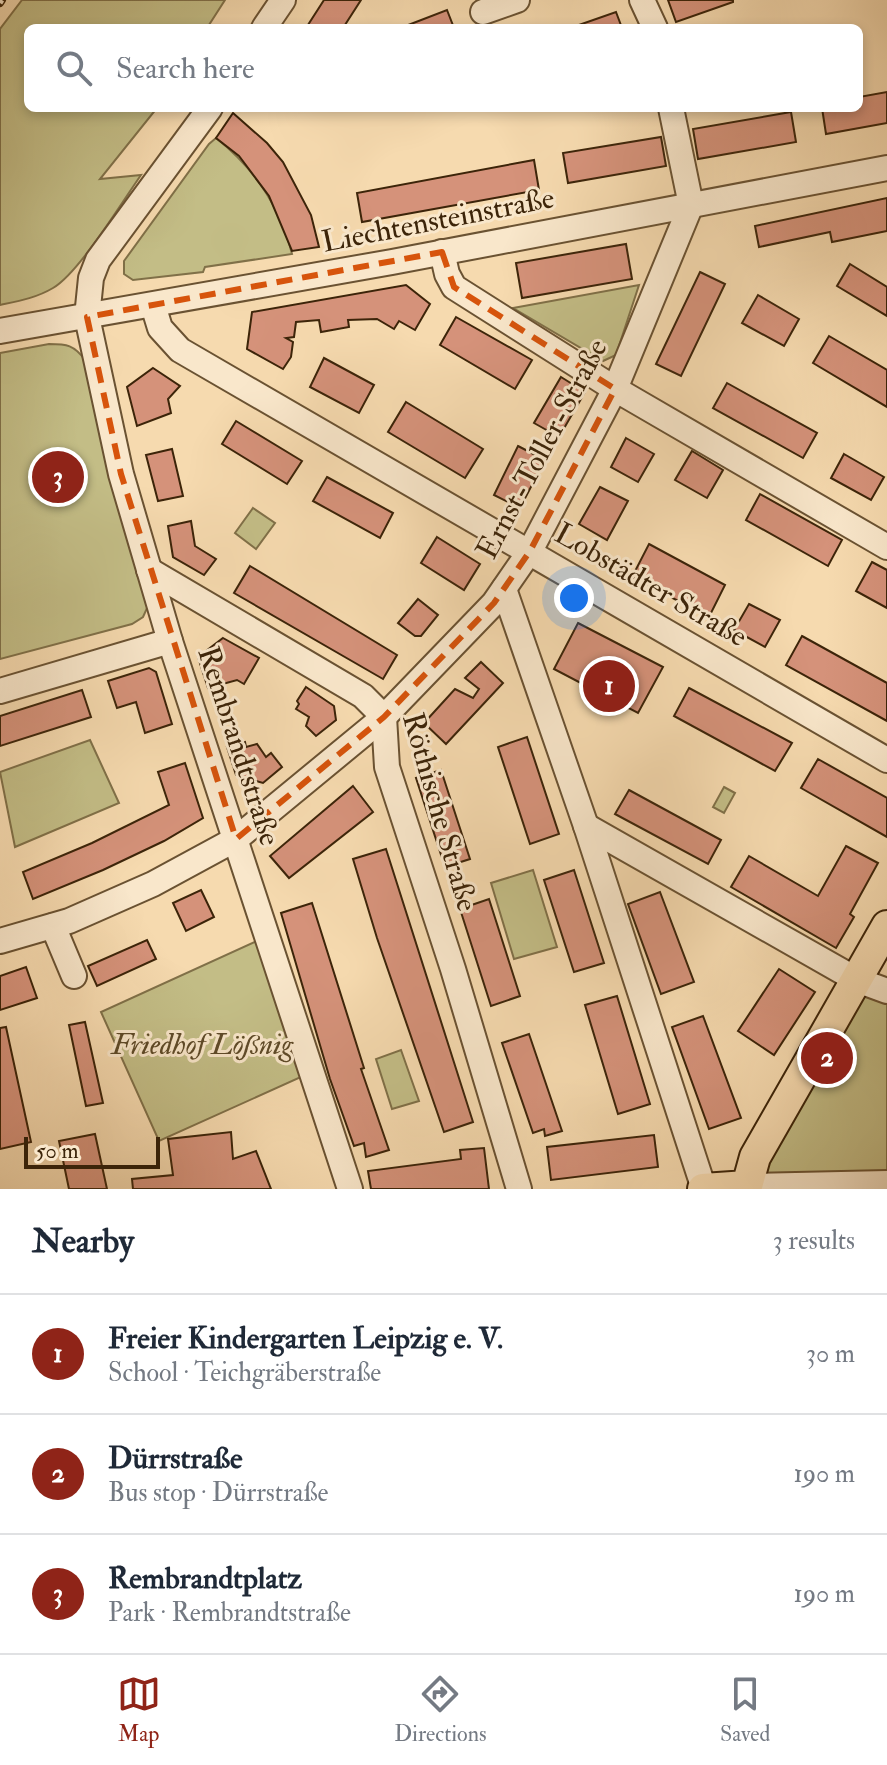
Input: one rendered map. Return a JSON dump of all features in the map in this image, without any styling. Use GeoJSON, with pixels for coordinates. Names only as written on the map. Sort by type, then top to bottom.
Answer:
{"type":"FeatureCollection","features":[{"type":"Feature","properties":{"kind":"main road"},"geometry":{"type":"LineString","coordinates":[[703,1189],[748,1188],[755,1157],[887,926]]}},
{"type":"Feature","properties":{"kind":"street"},"geometry":{"type":"LineString","coordinates":[[267,24],[283,0]]}},
{"type":"Feature","properties":{"kind":"street"},"geometry":{"type":"LineString","coordinates":[[483,12],[517,0]]}},
{"type":"Feature","properties":{"kind":"street"},"geometry":{"type":"LineString","coordinates":[[642,0],[653,24]]}},
{"type":"Feature","properties":{"kind":"street","name":"Rembrandtstraße"},"geometry":{"type":"LineString","coordinates":[[207,112],[98,260],[91,278],[87,317],[121,474],[170,641],[350,1189]]}},
{"type":"Feature","properties":{"kind":"street"},"geometry":{"type":"LineString","coordinates":[[672,112],[691,205]]}},
{"type":"Feature","properties":{"kind":"street","name":"Liechtensteinstraße"},"geometry":{"type":"LineString","coordinates":[[0,331],[887,168]]}},
{"type":"Feature","properties":{"kind":"street","name":"Ernst-Toller-Straße"},"geometry":{"type":"LineString","coordinates":[[0,941],[53,926],[153,884],[236,839],[384,717],[494,603],[530,551],[615,389],[691,205]]}},
{"type":"Feature","properties":{"kind":"street"},"geometry":{"type":"LineString","coordinates":[[442,252],[447,274],[454,287],[615,389],[887,547]]}},
{"type":"Feature","properties":{"kind":"street","name":"Lobstädter Straße"},"geometry":{"type":"LineString","coordinates":[[153,305],[160,328],[180,350],[887,760]]}},
{"type":"Feature","properties":{"kind":"street","name":"Röthische Straße"},"geometry":{"type":"LineString","coordinates":[[149,570],[363,696],[384,717],[387,767],[453,969],[519,1189]]}},
{"type":"Feature","properties":{"kind":"street"},"geometry":{"type":"LineString","coordinates":[[504,589],[586,826],[703,1189]]}},
{"type":"Feature","properties":{"kind":"street"},"geometry":{"type":"LineString","coordinates":[[0,691],[170,641]]}},
{"type":"Feature","properties":{"kind":"street"},"geometry":{"type":"LineString","coordinates":[[586,826],[857,980],[887,991]]}},
{"type":"Feature","properties":{"kind":"street"},"geometry":{"type":"LineString","coordinates":[[53,926],[74,976]]}},
{"type":"Feature","properties":{"kind":"street"},"geometry":{"type":"LineString","coordinates":[[748,1188],[887,1185],[887,1170]]}},
{"type":"Feature","properties":{"kind":"highlighted area"},"geometry":{"type":"Polygon","coordinates":[[[442,252],[454,287],[615,389],[530,551],[494,603],[384,717],[236,839],[121,474],[87,317],[442,252]]]}},
{"type":"Feature","properties":{"kind":"green space"},"geometry":{"type":"Polygon","coordinates":[[[22,0],[225,0],[210,24],[24,24],[24,112],[154,112],[100,179],[141,175],[87,253],[53,288],[34,297],[0,305],[0,29],[22,0]]]}},
{"type":"Feature","properties":{"kind":"green space"},"geometry":{"type":"Polygon","coordinates":[[[216,138],[242,162],[264,189],[287,236],[292,254],[205,267],[203,272],[133,280],[124,274],[124,261],[216,138]]]}},
{"type":"Feature","properties":{"kind":"green space"},"geometry":{"type":"Polygon","coordinates":[[[639,285],[616,355],[603,361],[513,308],[639,285]]]}},
{"type":"Feature","properties":{"kind":"green space"},"geometry":{"type":"Polygon","coordinates":[[[49,344],[70,346],[85,360],[148,606],[143,617],[132,624],[0,659],[0,353],[49,344]]]}},
{"type":"Feature","properties":{"kind":"green space"},"geometry":{"type":"Polygon","coordinates":[[[253,508],[275,523],[256,549],[235,533],[253,508]]]}},
{"type":"Feature","properties":{"kind":"green space"},"geometry":{"type":"Polygon","coordinates":[[[90,740],[119,803],[15,847],[0,772],[90,740]]]}},
{"type":"Feature","properties":{"kind":"green space"},"geometry":{"type":"Polygon","coordinates":[[[724,787],[735,793],[724,813],[713,807],[724,787]]]}},
{"type":"Feature","properties":{"kind":"green space"},"geometry":{"type":"Polygon","coordinates":[[[533,870],[557,947],[514,959],[491,883],[533,870]]]}},
{"type":"Feature","properties":{"kind":"green space","name":"Friedhof Lößnig"},"geometry":{"type":"Polygon","coordinates":[[[268,936],[312,1072],[159,1141],[101,1012],[268,936]]]}},
{"type":"Feature","properties":{"kind":"green space"},"geometry":{"type":"Polygon","coordinates":[[[857,980],[887,991],[887,1189],[748,1189],[857,980]]]}},
{"type":"Feature","properties":{"kind":"green space"},"geometry":{"type":"Polygon","coordinates":[[[401,1050],[419,1101],[392,1109],[376,1059],[401,1050]]]}},
{"type":"Feature","properties":{"kind":"building"},"geometry":{"type":"Polygon","coordinates":[[[324,0],[361,0],[346,24],[309,24],[324,0]]]}},
{"type":"Feature","properties":{"kind":"building"},"geometry":{"type":"Polygon","coordinates":[[[668,0],[733,0],[733,2],[676,22],[668,0]]]}},
{"type":"Feature","properties":{"kind":"building"},"geometry":{"type":"Polygon","coordinates":[[[447,10],[452,24],[411,24],[447,10]]]}},
{"type":"Feature","properties":{"kind":"building"},"geometry":{"type":"Polygon","coordinates":[[[616,12],[620,24],[582,24],[616,12]]]}},
{"type":"Feature","properties":{"kind":"building"},"geometry":{"type":"Polygon","coordinates":[[[887,92],[887,123],[826,134],[823,112],[863,112],[863,96],[887,92]]]}},
{"type":"Feature","properties":{"kind":"building"},"geometry":{"type":"Polygon","coordinates":[[[791,112],[796,142],[698,159],[693,129],[791,112]]]}},
{"type":"Feature","properties":{"kind":"building"},"geometry":{"type":"Polygon","coordinates":[[[233,113],[283,162],[311,215],[319,247],[292,251],[269,196],[239,156],[216,138],[233,113]]]}},
{"type":"Feature","properties":{"kind":"building"},"geometry":{"type":"Polygon","coordinates":[[[661,137],[666,166],[568,183],[563,153],[661,137]]]}},
{"type":"Feature","properties":{"kind":"building"},"geometry":{"type":"Polygon","coordinates":[[[534,160],[539,190],[362,222],[357,193],[534,160]]]}},
{"type":"Feature","properties":{"kind":"building"},"geometry":{"type":"Polygon","coordinates":[[[887,198],[887,231],[832,242],[830,232],[759,247],[755,226],[887,198]]]}},
{"type":"Feature","properties":{"kind":"building"},"geometry":{"type":"Polygon","coordinates":[[[626,244],[632,279],[522,298],[516,263],[626,244]]]}},
{"type":"Feature","properties":{"kind":"building"},"geometry":{"type":"Polygon","coordinates":[[[850,264],[887,287],[887,316],[837,286],[850,264]]]}},
{"type":"Feature","properties":{"kind":"building"},"geometry":{"type":"Polygon","coordinates":[[[700,272],[725,284],[681,376],[656,364],[700,272]]]}},
{"type":"Feature","properties":{"kind":"building"},"geometry":{"type":"Polygon","coordinates":[[[406,285],[430,304],[415,330],[399,321],[394,329],[377,319],[348,320],[349,327],[321,332],[319,320],[296,322],[294,337],[286,338],[293,342],[291,357],[283,369],[247,349],[252,312],[406,285]]]}},
{"type":"Feature","properties":{"kind":"building"},"geometry":{"type":"Polygon","coordinates":[[[758,295],[799,319],[784,346],[742,323],[758,295]]]}},
{"type":"Feature","properties":{"kind":"building"},"geometry":{"type":"Polygon","coordinates":[[[456,317],[532,360],[515,389],[440,345],[456,317]]]}},
{"type":"Feature","properties":{"kind":"building"},"geometry":{"type":"Polygon","coordinates":[[[829,336],[887,370],[887,407],[813,363],[829,336]]]}},
{"type":"Feature","properties":{"kind":"building"},"geometry":{"type":"Polygon","coordinates":[[[324,358],[374,385],[359,413],[310,387],[324,358]]]}},
{"type":"Feature","properties":{"kind":"building"},"geometry":{"type":"Polygon","coordinates":[[[153,368],[180,386],[168,399],[171,413],[137,426],[127,387],[153,368]]]}},
{"type":"Feature","properties":{"kind":"building"},"geometry":{"type":"Polygon","coordinates":[[[561,377],[585,392],[559,437],[534,423],[561,377]]]}},
{"type":"Feature","properties":{"kind":"building"},"geometry":{"type":"Polygon","coordinates":[[[727,383],[817,433],[803,458],[713,408],[727,383]]]}},
{"type":"Feature","properties":{"kind":"building"},"geometry":{"type":"Polygon","coordinates":[[[406,402],[483,449],[465,478],[388,432],[406,402]]]}},
{"type":"Feature","properties":{"kind":"building"},"geometry":{"type":"Polygon","coordinates":[[[236,421],[302,461],[287,484],[222,444],[236,421]]]}},
{"type":"Feature","properties":{"kind":"building"},"geometry":{"type":"Polygon","coordinates":[[[626,438],[654,454],[638,482],[611,467],[626,438]]]}},
{"type":"Feature","properties":{"kind":"building"},"geometry":{"type":"Polygon","coordinates":[[[518,446],[545,460],[520,508],[494,495],[518,446]]]}},
{"type":"Feature","properties":{"kind":"building"},"geometry":{"type":"Polygon","coordinates":[[[172,449],[183,496],[158,501],[146,455],[172,449]]]}},
{"type":"Feature","properties":{"kind":"building"},"geometry":{"type":"Polygon","coordinates":[[[692,451],[723,470],[707,498],[675,480],[692,451]]]}},
{"type":"Feature","properties":{"kind":"building"},"geometry":{"type":"Polygon","coordinates":[[[844,454],[884,477],[871,500],[831,478],[844,454]]]}},
{"type":"Feature","properties":{"kind":"building"},"geometry":{"type":"Polygon","coordinates":[[[327,477],[393,513],[380,538],[313,501],[327,477]]]}},
{"type":"Feature","properties":{"kind":"building"},"geometry":{"type":"Polygon","coordinates":[[[600,487],[628,501],[607,540],[579,524],[600,487]]]}},
{"type":"Feature","properties":{"kind":"building"},"geometry":{"type":"Polygon","coordinates":[[[760,494],[842,540],[828,566],[746,520],[760,494]]]}},
{"type":"Feature","properties":{"kind":"building"},"geometry":{"type":"Polygon","coordinates":[[[191,521],[195,546],[216,559],[204,575],[173,557],[168,526],[191,521]]]}},
{"type":"Feature","properties":{"kind":"building"},"geometry":{"type":"Polygon","coordinates":[[[437,537],[480,564],[464,590],[421,563],[437,537]]]}},
{"type":"Feature","properties":{"kind":"building"},"geometry":{"type":"Polygon","coordinates":[[[649,544],[725,585],[709,617],[632,577],[649,544]]]}},
{"type":"Feature","properties":{"kind":"building"},"geometry":{"type":"Polygon","coordinates":[[[872,562],[887,570],[887,608],[856,591],[872,562]]]}},
{"type":"Feature","properties":{"kind":"building"},"geometry":{"type":"Polygon","coordinates":[[[250,566],[397,655],[383,679],[234,593],[250,566]]]}},
{"type":"Feature","properties":{"kind":"building"},"geometry":{"type":"Polygon","coordinates":[[[418,599],[438,615],[421,636],[415,636],[398,623],[418,599]]]}},
{"type":"Feature","properties":{"kind":"building"},"geometry":{"type":"Polygon","coordinates":[[[749,604],[780,620],[765,647],[734,630],[749,604]]]}},
{"type":"Feature","properties":{"kind":"building"},"geometry":{"type":"Polygon","coordinates":[[[578,623],[663,667],[638,713],[554,669],[578,623]]]}},
{"type":"Feature","properties":{"kind":"building"},"geometry":{"type":"Polygon","coordinates":[[[802,636],[887,683],[887,721],[786,665],[802,636]]]}},
{"type":"Feature","properties":{"kind":"building"},"geometry":{"type":"Polygon","coordinates":[[[223,638],[259,658],[244,684],[237,680],[208,688],[198,657],[223,638]]]}},
{"type":"Feature","properties":{"kind":"building"},"geometry":{"type":"Polygon","coordinates":[[[481,662],[503,683],[446,744],[424,723],[455,689],[473,698],[479,689],[465,678],[481,662]]]}},
{"type":"Feature","properties":{"kind":"building"},"geometry":{"type":"Polygon","coordinates":[[[149,668],[156,672],[172,724],[145,733],[136,702],[117,708],[108,681],[149,668]]]}},
{"type":"Feature","properties":{"kind":"building"},"geometry":{"type":"Polygon","coordinates":[[[306,687],[334,706],[336,720],[316,736],[306,726],[309,717],[296,709],[297,701],[306,687]]]}},
{"type":"Feature","properties":{"kind":"building"},"geometry":{"type":"Polygon","coordinates":[[[689,688],[792,743],[775,771],[674,716],[689,688]]]}},
{"type":"Feature","properties":{"kind":"building"},"geometry":{"type":"Polygon","coordinates":[[[82,690],[91,717],[0,746],[0,716],[82,690]]]}},
{"type":"Feature","properties":{"kind":"building"},"geometry":{"type":"Polygon","coordinates":[[[527,737],[559,834],[530,844],[498,747],[527,737]]]}},
{"type":"Feature","properties":{"kind":"building"},"geometry":{"type":"Polygon","coordinates":[[[245,742],[246,747],[257,744],[266,757],[271,753],[282,767],[263,783],[236,775],[227,747],[245,742]]]}},
{"type":"Feature","properties":{"kind":"building"},"geometry":{"type":"Polygon","coordinates":[[[818,759],[887,798],[887,837],[801,788],[818,759]]]}},
{"type":"Feature","properties":{"kind":"building"},"geometry":{"type":"Polygon","coordinates":[[[185,763],[203,818],[164,841],[33,899],[23,872],[92,843],[169,805],[158,772],[185,763]]]}},
{"type":"Feature","properties":{"kind":"building"},"geometry":{"type":"Polygon","coordinates":[[[441,770],[470,859],[445,867],[416,778],[441,770]]]}},
{"type":"Feature","properties":{"kind":"building"},"geometry":{"type":"Polygon","coordinates":[[[353,786],[373,812],[289,878],[270,856],[353,786]]]}},
{"type":"Feature","properties":{"kind":"building"},"geometry":{"type":"Polygon","coordinates":[[[629,790],[721,840],[708,864],[615,814],[629,790]]]}},
{"type":"Feature","properties":{"kind":"building"},"geometry":{"type":"Polygon","coordinates":[[[846,846],[878,863],[850,914],[854,917],[836,948],[731,887],[749,856],[818,896],[846,846]]]}},
{"type":"Feature","properties":{"kind":"building"},"geometry":{"type":"Polygon","coordinates":[[[386,849],[473,1122],[444,1132],[353,859],[386,849]]]}},
{"type":"Feature","properties":{"kind":"building"},"geometry":{"type":"Polygon","coordinates":[[[574,870],[604,963],[574,972],[544,880],[574,870]]]}},
{"type":"Feature","properties":{"kind":"building"},"geometry":{"type":"Polygon","coordinates":[[[201,890],[214,917],[186,931],[173,903],[201,890]]]}},
{"type":"Feature","properties":{"kind":"building"},"geometry":{"type":"Polygon","coordinates":[[[660,892],[694,982],[661,994],[628,904],[660,892]]]}},
{"type":"Feature","properties":{"kind":"building"},"geometry":{"type":"Polygon","coordinates":[[[489,899],[520,996],[491,1006],[460,909],[489,899]]]}},
{"type":"Feature","properties":{"kind":"building"},"geometry":{"type":"Polygon","coordinates":[[[312,903],[364,1068],[361,1069],[389,1150],[366,1157],[364,1143],[354,1146],[330,1079],[281,913],[312,903]]]}},
{"type":"Feature","properties":{"kind":"building"},"geometry":{"type":"Polygon","coordinates":[[[147,940],[156,959],[97,986],[88,966],[147,940]]]}},
{"type":"Feature","properties":{"kind":"building"},"geometry":{"type":"Polygon","coordinates":[[[26,967],[37,998],[0,1010],[0,976],[26,967]]]}},
{"type":"Feature","properties":{"kind":"building"},"geometry":{"type":"Polygon","coordinates":[[[779,969],[815,992],[774,1055],[738,1031],[779,969]]]}},
{"type":"Feature","properties":{"kind":"building"},"geometry":{"type":"Polygon","coordinates":[[[617,996],[650,1104],[618,1114],[585,1005],[617,996]]]}},
{"type":"Feature","properties":{"kind":"building"},"geometry":{"type":"Polygon","coordinates":[[[703,1016],[741,1118],[709,1129],[672,1027],[703,1016]]]}},
{"type":"Feature","properties":{"kind":"building"},"geometry":{"type":"Polygon","coordinates":[[[85,1022],[103,1103],[86,1106],[69,1025],[85,1022]]]}},
{"type":"Feature","properties":{"kind":"building"},"geometry":{"type":"Polygon","coordinates":[[[6,1027],[31,1142],[0,1149],[0,1028],[6,1027]]]}},
{"type":"Feature","properties":{"kind":"building"},"geometry":{"type":"Polygon","coordinates":[[[529,1034],[562,1131],[545,1136],[544,1129],[533,1133],[502,1043],[529,1034]]]}},
{"type":"Feature","properties":{"kind":"building"},"geometry":{"type":"Polygon","coordinates":[[[231,1132],[233,1159],[256,1151],[271,1189],[133,1189],[132,1179],[173,1175],[168,1139],[231,1132]]]}},
{"type":"Feature","properties":{"kind":"building"},"geometry":{"type":"Polygon","coordinates":[[[95,1134],[107,1189],[69,1189],[59,1141],[95,1134]]]}},
{"type":"Feature","properties":{"kind":"building"},"geometry":{"type":"Polygon","coordinates":[[[654,1135],[658,1167],[551,1180],[547,1147],[654,1135]]]}},
{"type":"Feature","properties":{"kind":"building"},"geometry":{"type":"Polygon","coordinates":[[[484,1148],[489,1189],[371,1189],[368,1171],[461,1159],[460,1150],[484,1148]]]}},
{"type":"Feature","properties":{"kind":"place","name":"Rembrandtplatz"},"geometry":{"type":"Point","coordinates":[58,477]}},
{"type":"Feature","properties":{"kind":"place","name":"Freier Kindergarten Leipzig e. V."},"geometry":{"type":"Point","coordinates":[609,686]}},
{"type":"Feature","properties":{"kind":"place","name":"Dürrstraße"},"geometry":{"type":"Point","coordinates":[827,1058]}}]}
